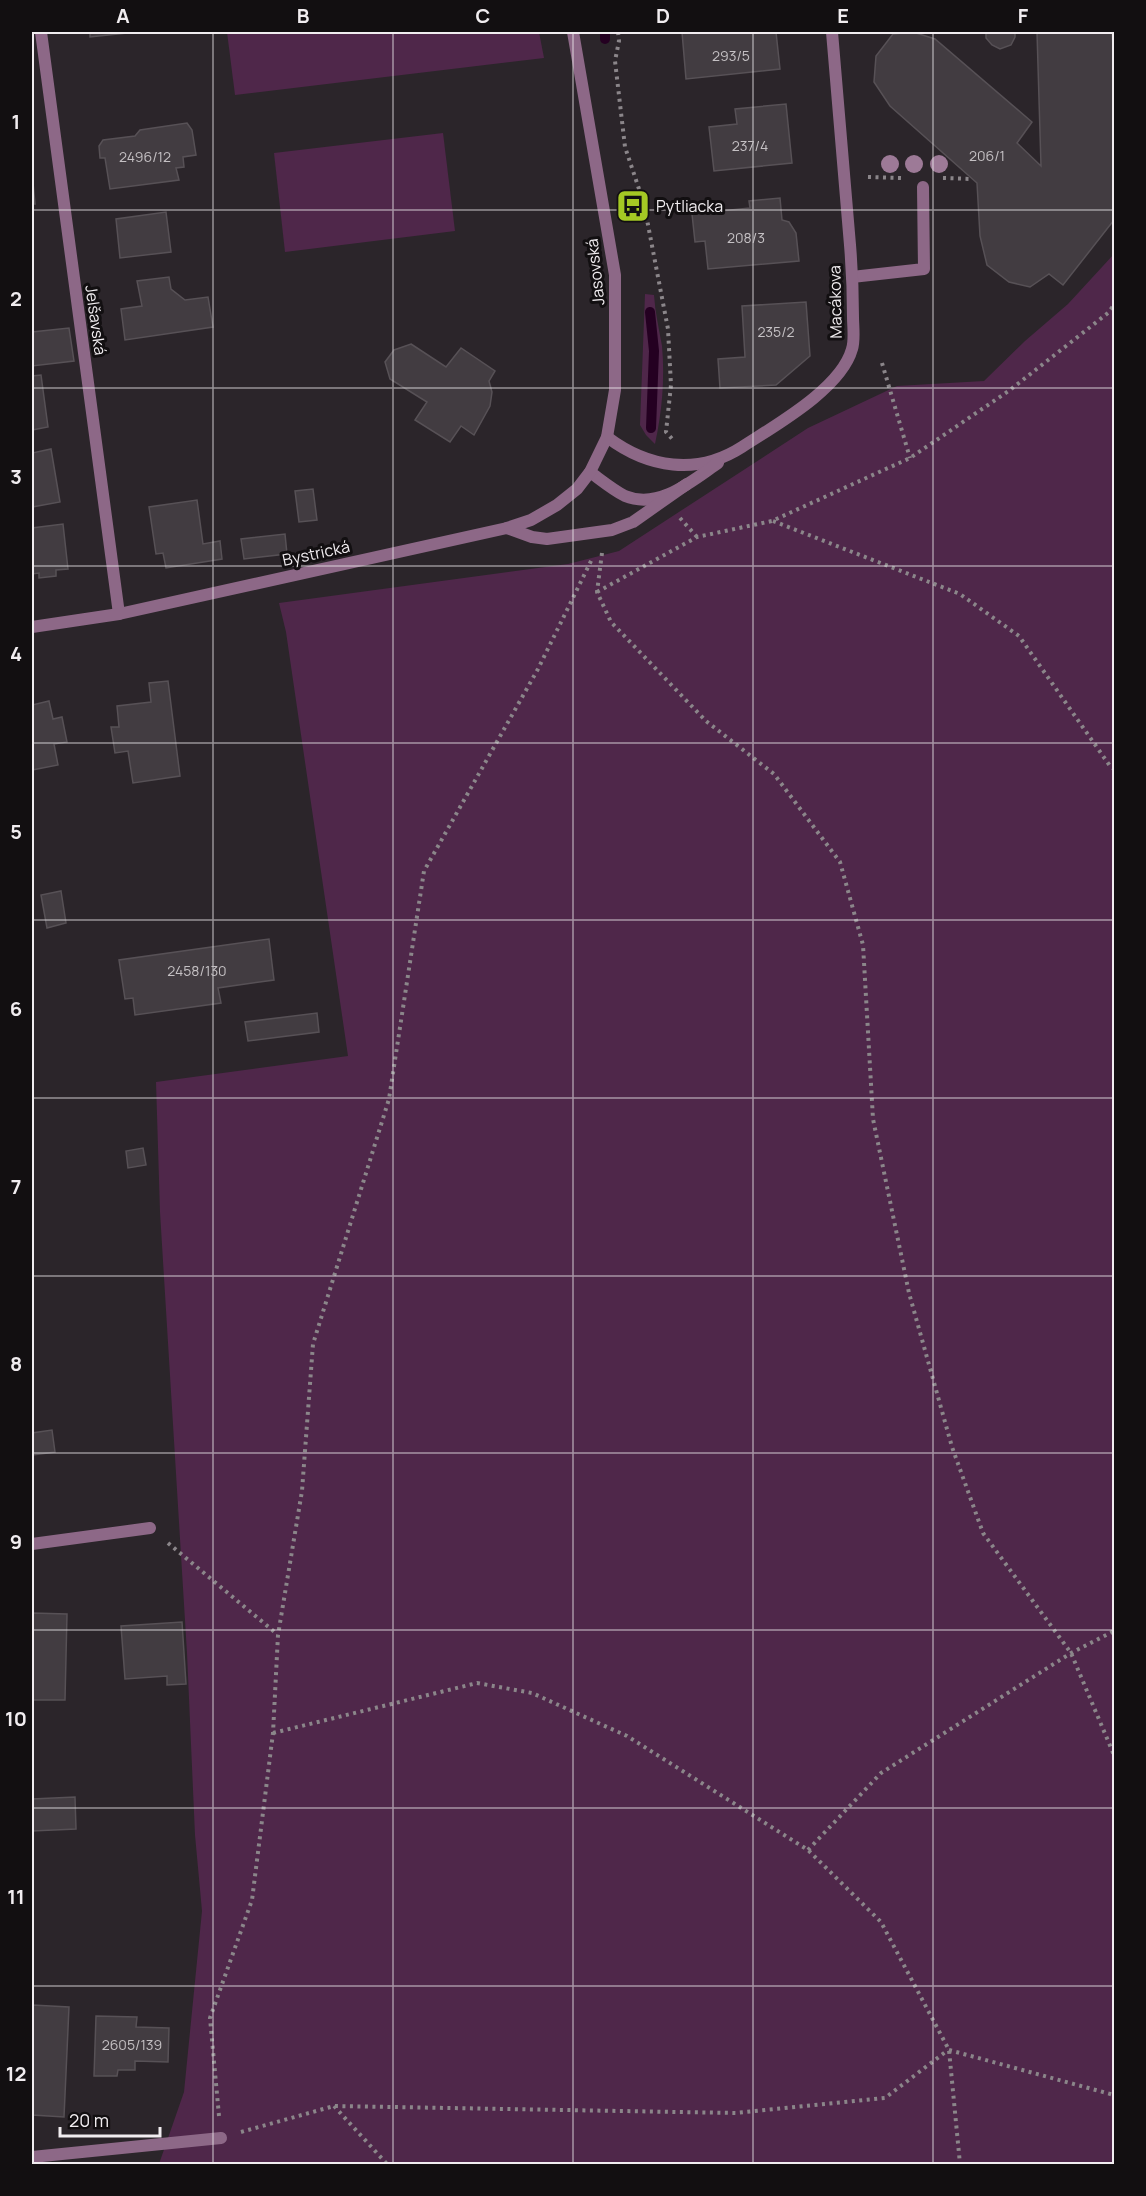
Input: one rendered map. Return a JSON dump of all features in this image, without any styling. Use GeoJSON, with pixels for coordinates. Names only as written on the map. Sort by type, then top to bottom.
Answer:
{"type":"FeatureCollection","features":[{"type":"Feature","properties":{"kind":"street","name":"Jelšavská"},"geometry":{"type":"LineString","coordinates":[[41,32],[119,614]]}},
{"type":"Feature","properties":{"kind":"street","name":"Jasovská"},"geometry":{"type":"LineString","coordinates":[[573,32],[615,275],[615,390],[607,436],[590,472]]}},
{"type":"Feature","properties":{"kind":"street","name":"Macákova"},"geometry":{"type":"LineString","coordinates":[[607,436],[626,450],[661,464],[704,463],[731,454],[794,414],[833,381],[844,365],[852,349],[852,276],[832,32]]}},
{"type":"Feature","properties":{"kind":"street"},"geometry":{"type":"LineString","coordinates":[[852,276],[924,269],[923,187]]}},
{"type":"Feature","properties":{"kind":"street"},"geometry":{"type":"LineString","coordinates":[[507,528],[532,537],[547,539],[605,532],[622,527],[633,522],[731,454]]}},
{"type":"Feature","properties":{"kind":"street","name":"Bystrická"},"geometry":{"type":"LineString","coordinates":[[32,627],[119,614],[507,528],[531,520],[557,505],[577,489],[590,472]]}},
{"type":"Feature","properties":{"kind":"street"},"geometry":{"type":"LineString","coordinates":[[590,472],[620,493],[637,500],[666,496],[687,484]]}},
{"type":"Feature","properties":{"kind":"street"},"geometry":{"type":"LineString","coordinates":[[32,1544],[150,1528]]}},
{"type":"Feature","properties":{"kind":"street"},"geometry":{"type":"LineString","coordinates":[[32,2157],[221,2138]]}},
{"type":"Feature","properties":{"kind":"path"},"geometry":{"type":"LineString","coordinates":[[618,32],[619,42],[615,61],[625,147],[640,187],[668,329],[671,385],[666,432],[675,442]]}},
{"type":"Feature","properties":{"kind":"path"},"geometry":{"type":"LineString","coordinates":[[597,592],[697,537],[772,521],[910,458],[1011,390],[1108,313],[1114,305]]}},
{"type":"Feature","properties":{"kind":"path"},"geometry":{"type":"LineString","coordinates":[[882,363],[910,458]]}},
{"type":"Feature","properties":{"kind":"path"},"geometry":{"type":"LineString","coordinates":[[674,511],[697,537]]}},
{"type":"Feature","properties":{"kind":"path"},"geometry":{"type":"LineString","coordinates":[[772,521],[960,594],[1011,630],[1019,636],[1091,740],[1114,769]]}},
{"type":"Feature","properties":{"kind":"path"},"geometry":{"type":"LineString","coordinates":[[605,532],[597,592],[611,622],[706,721],[774,774],[840,862],[862,945],[873,1119],[909,1293],[952,1447],[983,1533],[1071,1653],[1114,1755]]}},
{"type":"Feature","properties":{"kind":"path"},"geometry":{"type":"LineString","coordinates":[[605,532],[538,669],[424,871],[388,1100],[312,1344],[302,1491],[278,1635],[273,1732],[252,1900],[210,2018],[221,2138],[334,2106],[736,2113],[885,2098],[949,2050]]}},
{"type":"Feature","properties":{"kind":"path"},"geometry":{"type":"LineString","coordinates":[[150,1528],[278,1635]]}},
{"type":"Feature","properties":{"kind":"path"},"geometry":{"type":"LineString","coordinates":[[808,1850],[881,1773],[1071,1653],[1114,1631]]}},
{"type":"Feature","properties":{"kind":"path"},"geometry":{"type":"LineString","coordinates":[[273,1732],[477,1683],[532,1693],[627,1736],[808,1850],[881,1922],[949,2050],[960,2164]]}},
{"type":"Feature","properties":{"kind":"path"},"geometry":{"type":"LineString","coordinates":[[949,2050],[1114,2095]]}},
{"type":"Feature","properties":{"kind":"path"},"geometry":{"type":"LineString","coordinates":[[334,2106],[387,2164]]}},
{"type":"Feature","properties":{"kind":"shaded area"},"geometry":{"type":"Polygon","coordinates":[[[227,32],[539,32],[544,58],[235,95],[227,32]]]}},
{"type":"Feature","properties":{"kind":"shaded area"},"geometry":{"type":"Polygon","coordinates":[[[443,133],[455,231],[285,252],[274,153],[443,133]]]}},
{"type":"Feature","properties":{"kind":"shaded area"},"geometry":{"type":"Polygon","coordinates":[[[1114,254],[1114,2164],[159,2164],[184,2092],[202,1911],[195,1835],[187,1653],[160,1212],[156,1082],[348,1056],[286,632],[279,603],[568,564],[619,551],[808,428],[897,386],[984,381],[1068,304],[1114,254]]]}},
{"type":"Feature","properties":{"kind":"shaded area"},"geometry":{"type":"Polygon","coordinates":[[[645,294],[654,295],[663,358],[662,395],[655,444],[640,425],[645,294]]]}},
{"type":"Feature","properties":{"kind":"building"},"geometry":{"type":"Polygon","coordinates":[[[90,32],[137,32],[90,37],[90,32]]]}},
{"type":"Feature","properties":{"kind":"building"},"geometry":{"type":"Polygon","coordinates":[[[682,32],[776,32],[780,69],[686,79],[682,32]]]}},
{"type":"Feature","properties":{"kind":"building"},"geometry":{"type":"Polygon","coordinates":[[[913,32],[935,39],[1032,122],[1017,143],[1041,166],[1037,32],[1112,32],[1114,220],[1063,285],[1049,274],[1030,287],[1009,282],[987,265],[980,236],[977,183],[890,106],[874,82],[876,56],[893,34],[913,32]]]}},
{"type":"Feature","properties":{"kind":"building"},"geometry":{"type":"Polygon","coordinates":[[[986,32],[1015,32],[1015,37],[1011,45],[1000,49],[986,38],[986,32]]]}},
{"type":"Feature","properties":{"kind":"building"},"geometry":{"type":"Polygon","coordinates":[[[786,104],[792,163],[714,171],[709,127],[737,124],[735,109],[786,104]]]}},
{"type":"Feature","properties":{"kind":"building"},"geometry":{"type":"Polygon","coordinates":[[[187,123],[192,130],[196,155],[183,157],[184,167],[176,168],[179,180],[110,189],[105,158],[100,158],[99,146],[103,140],[135,136],[140,130],[187,123]]]}},
{"type":"Feature","properties":{"kind":"building"},"geometry":{"type":"Polygon","coordinates":[[[33,183],[35,204],[32,204],[33,183]]]}},
{"type":"Feature","properties":{"kind":"building"},"geometry":{"type":"Polygon","coordinates":[[[780,198],[782,220],[789,222],[796,233],[799,261],[708,269],[705,241],[695,242],[692,214],[750,208],[749,201],[780,198]]]}},
{"type":"Feature","properties":{"kind":"building"},"geometry":{"type":"Polygon","coordinates":[[[166,212],[171,252],[120,258],[116,219],[166,212]]]}},
{"type":"Feature","properties":{"kind":"building"},"geometry":{"type":"Polygon","coordinates":[[[169,277],[171,289],[185,300],[208,297],[213,327],[125,340],[121,309],[142,306],[137,281],[169,277]]]}},
{"type":"Feature","properties":{"kind":"building"},"geometry":{"type":"Polygon","coordinates":[[[806,302],[810,356],[776,385],[720,388],[718,359],[745,357],[742,306],[806,302]]]}},
{"type":"Feature","properties":{"kind":"building"},"geometry":{"type":"Polygon","coordinates":[[[69,328],[74,361],[32,366],[32,332],[69,328]]]}},
{"type":"Feature","properties":{"kind":"building"},"geometry":{"type":"Polygon","coordinates":[[[411,344],[446,367],[461,348],[495,371],[489,381],[492,392],[490,406],[474,435],[461,426],[450,442],[415,420],[427,402],[390,379],[385,362],[394,350],[411,344]]]}},
{"type":"Feature","properties":{"kind":"building"},"geometry":{"type":"Polygon","coordinates":[[[41,375],[48,427],[32,430],[32,376],[41,375]]]}},
{"type":"Feature","properties":{"kind":"building"},"geometry":{"type":"Polygon","coordinates":[[[51,449],[60,502],[32,507],[32,453],[51,449]]]}},
{"type":"Feature","properties":{"kind":"building"},"geometry":{"type":"Polygon","coordinates":[[[313,489],[317,520],[299,522],[295,491],[313,489]]]}},
{"type":"Feature","properties":{"kind":"building"},"geometry":{"type":"Polygon","coordinates":[[[197,500],[203,544],[220,541],[222,559],[166,568],[163,553],[156,554],[149,507],[197,500]]]}},
{"type":"Feature","properties":{"kind":"building"},"geometry":{"type":"Polygon","coordinates":[[[63,524],[68,569],[56,570],[56,576],[39,578],[39,573],[32,574],[32,528],[63,524]]]}},
{"type":"Feature","properties":{"kind":"building"},"geometry":{"type":"Polygon","coordinates":[[[285,534],[287,554],[244,559],[241,539],[285,534]]]}},
{"type":"Feature","properties":{"kind":"building"},"geometry":{"type":"Polygon","coordinates":[[[168,681],[180,776],[133,783],[128,751],[115,753],[111,727],[119,727],[117,706],[151,702],[149,683],[168,681]]]}},
{"type":"Feature","properties":{"kind":"building"},"geometry":{"type":"Polygon","coordinates":[[[49,701],[53,719],[62,717],[67,742],[54,744],[58,765],[32,770],[32,705],[49,701]]]}},
{"type":"Feature","properties":{"kind":"building"},"geometry":{"type":"Polygon","coordinates":[[[61,891],[66,923],[47,928],[41,895],[61,891]]]}},
{"type":"Feature","properties":{"kind":"building"},"geometry":{"type":"Polygon","coordinates":[[[269,939],[274,980],[218,988],[221,1003],[135,1015],[133,998],[125,999],[119,960],[269,939]]]}},
{"type":"Feature","properties":{"kind":"building"},"geometry":{"type":"Polygon","coordinates":[[[317,1013],[319,1032],[248,1041],[245,1022],[317,1013]]]}},
{"type":"Feature","properties":{"kind":"building"},"geometry":{"type":"Polygon","coordinates":[[[143,1148],[146,1165],[128,1168],[126,1151],[143,1148]]]}},
{"type":"Feature","properties":{"kind":"building"},"geometry":{"type":"Polygon","coordinates":[[[52,1430],[55,1452],[33,1455],[32,1433],[52,1430]]]}},
{"type":"Feature","properties":{"kind":"building"},"geometry":{"type":"Polygon","coordinates":[[[32,1613],[67,1614],[65,1700],[32,1700],[32,1613]]]}},
{"type":"Feature","properties":{"kind":"building"},"geometry":{"type":"Polygon","coordinates":[[[182,1622],[186,1684],[167,1685],[167,1676],[125,1679],[121,1626],[182,1622]]]}},
{"type":"Feature","properties":{"kind":"building"},"geometry":{"type":"Polygon","coordinates":[[[75,1797],[76,1829],[32,1831],[32,1799],[75,1797]]]}},
{"type":"Feature","properties":{"kind":"building"},"geometry":{"type":"Polygon","coordinates":[[[32,2005],[69,2007],[64,2117],[32,2115],[32,2005]]]}},
{"type":"Feature","properties":{"kind":"building"},"geometry":{"type":"Polygon","coordinates":[[[96,2016],[137,2017],[136,2027],[169,2028],[168,2062],[135,2061],[135,2070],[118,2070],[117,2076],[94,2076],[96,2016]]]}},
{"type":"Feature","properties":{"kind":"waterway"},"geometry":{"type":"LineString","coordinates":[[605,32],[605,39]]}},
{"type":"Feature","properties":{"kind":"waterway"},"geometry":{"type":"LineString","coordinates":[[650,312],[654,351],[651,428]]}},
{"type":"Feature","properties":{"kind":"place","name":"Pytliacka"},"geometry":{"type":"Point","coordinates":[633,206]}}]}
